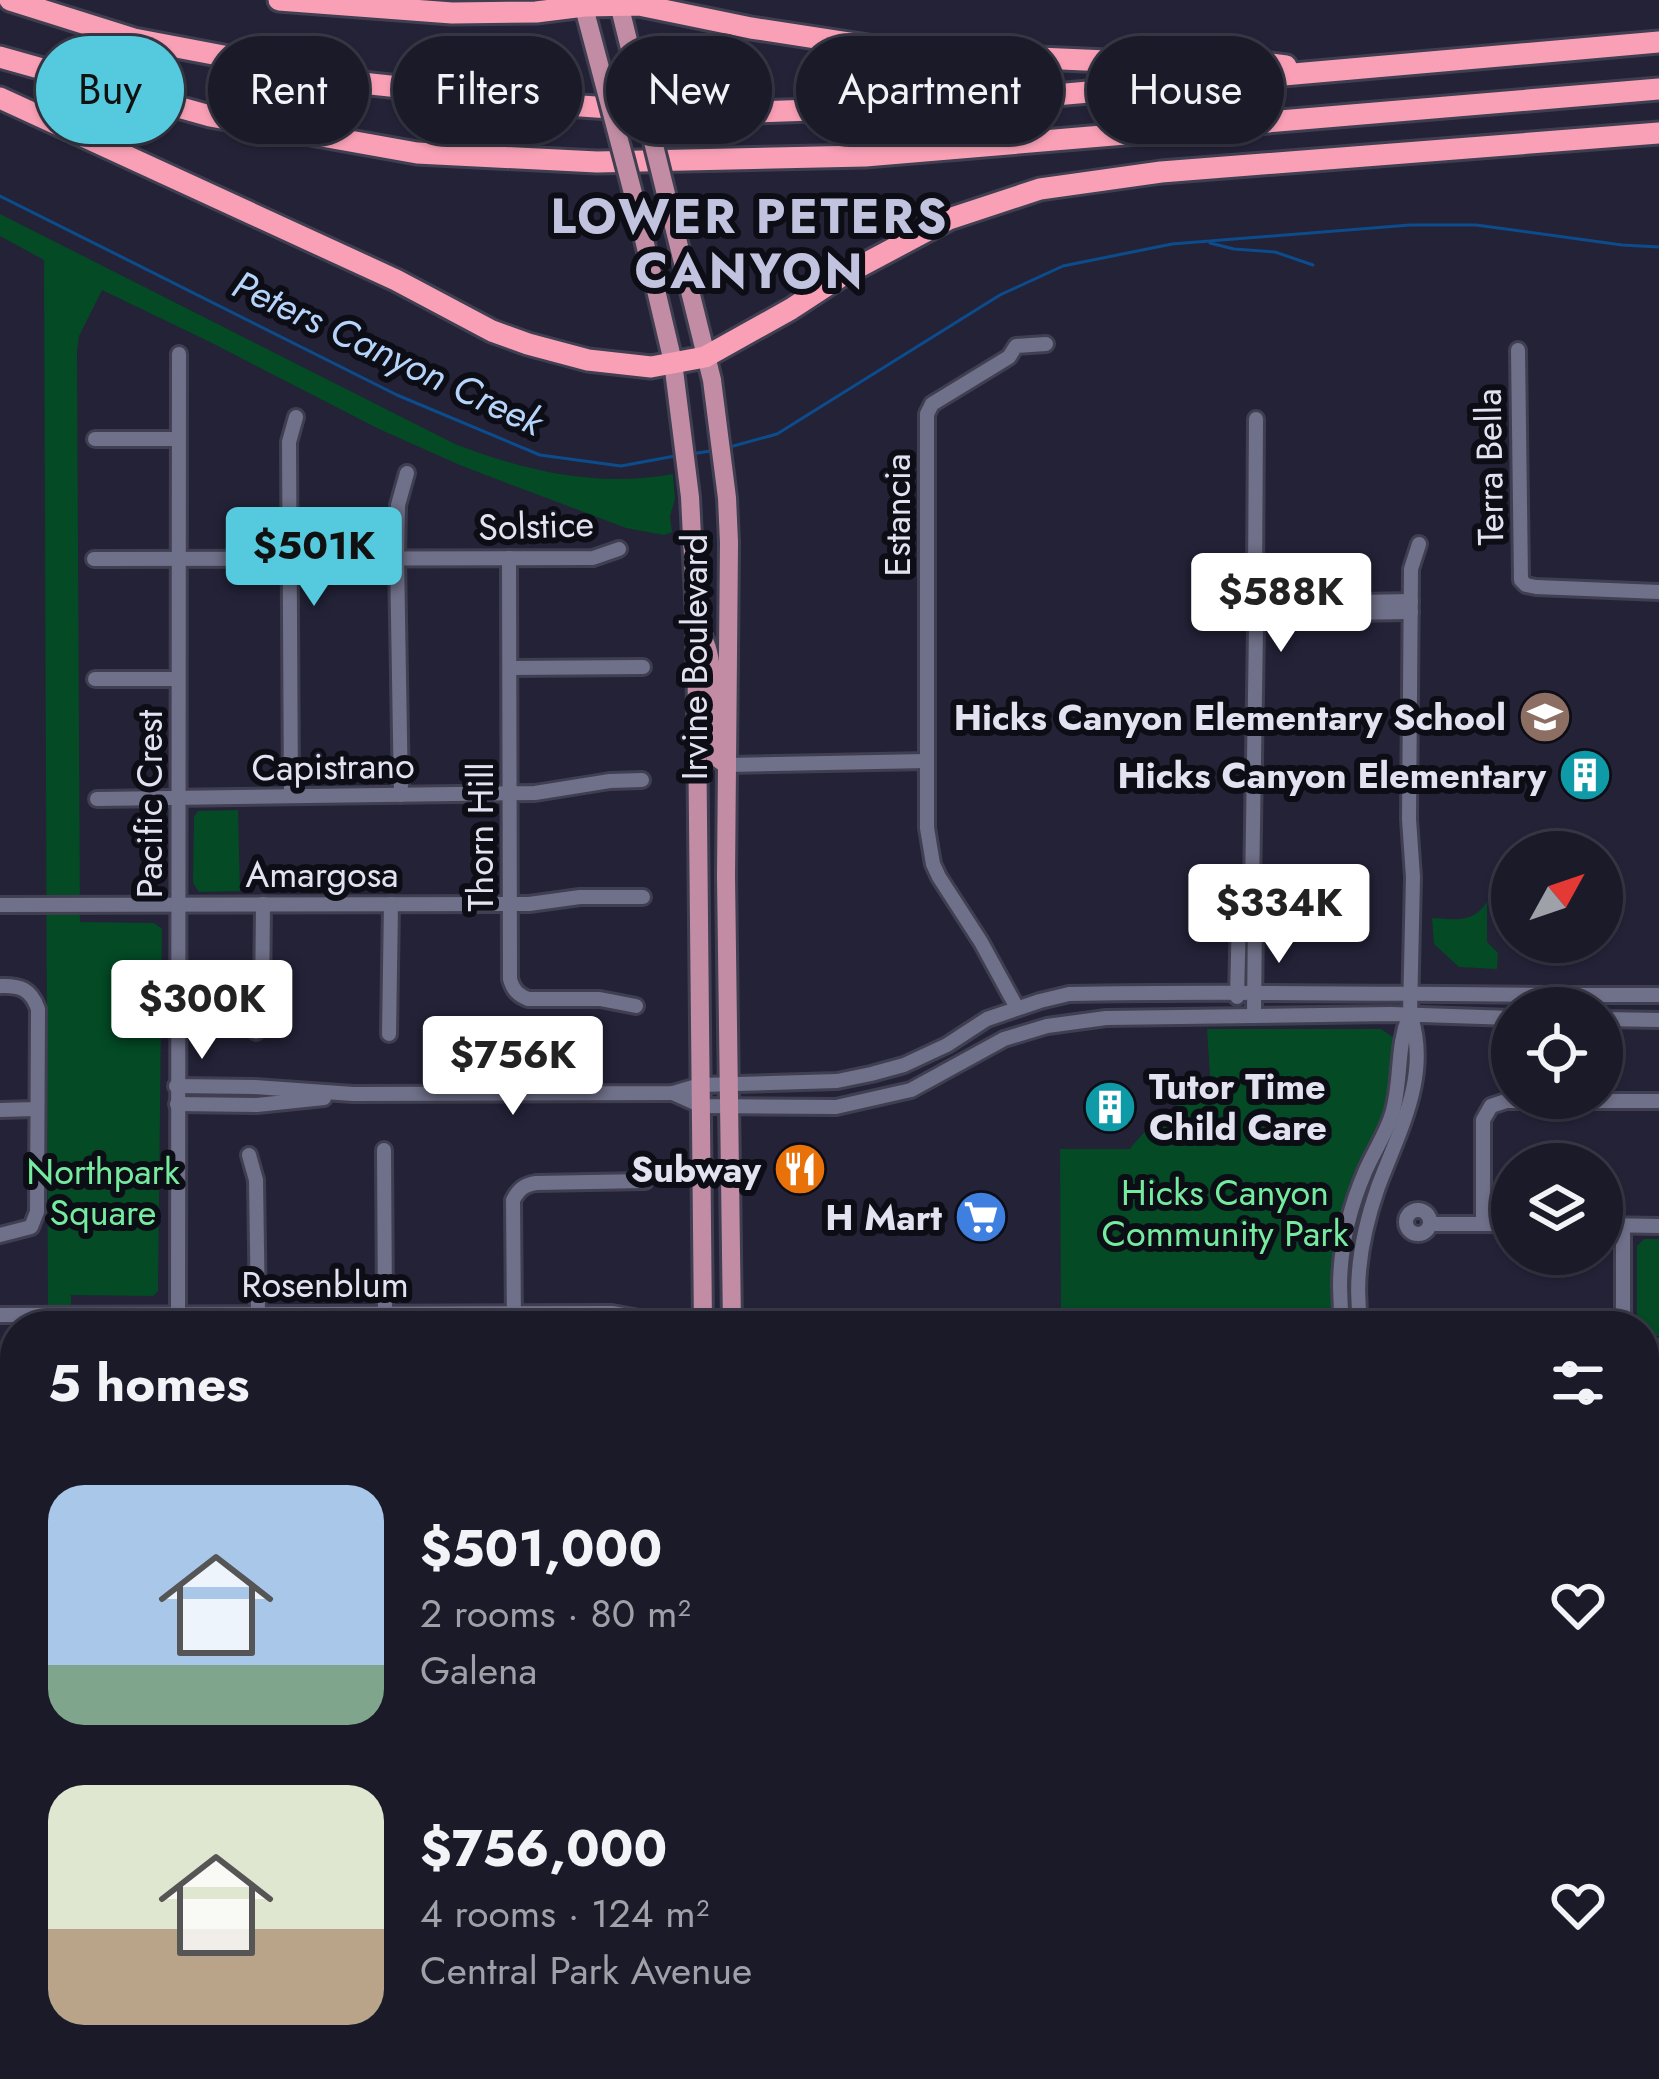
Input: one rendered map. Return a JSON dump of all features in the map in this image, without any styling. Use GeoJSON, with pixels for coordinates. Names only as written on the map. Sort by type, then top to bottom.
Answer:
{"type":"FeatureCollection","features":[{"type":"Feature","properties":{"kind":"highway"},"geometry":{"type":"LineString","coordinates":[[10,0],[134,39],[370,84],[696,113],[928,106],[1659,41]]}},
{"type":"Feature","properties":{"kind":"highway"},"geometry":{"type":"LineString","coordinates":[[279,0],[452,13],[536,12],[619,2],[907,52],[1107,62],[1249,61],[1322,71]]}},
{"type":"Feature","properties":{"kind":"highway"},"geometry":{"type":"LineString","coordinates":[[0,57],[210,116],[394,149],[597,162],[866,156],[1659,89]]}},
{"type":"Feature","properties":{"kind":"highway"},"geometry":{"type":"LineString","coordinates":[[0,98],[396,280],[492,331],[587,360],[651,367],[705,357],[949,219],[1040,189],[1161,172],[1659,133]]}},
{"type":"Feature","properties":{"kind":"main road","name":"Irvine Boulevard"},"geometry":{"type":"LineString","coordinates":[[619,2],[705,357],[726,491],[732,1311]]}},
{"type":"Feature","properties":{"kind":"main road","name":"Irvine Boulevard"},"geometry":{"type":"LineString","coordinates":[[583,3],[674,362],[690,497],[703,1311]]}},
{"type":"Feature","properties":{"kind":"main road"},"geometry":{"type":"LineString","coordinates":[[695,629],[710,655],[712,749],[727,765]]}},
{"type":"Feature","properties":{"kind":"street","name":"Estancia"},"geometry":{"type":"LineString","coordinates":[[1017,1008],[933,864],[927,828],[927,414],[932,404],[1010,357],[1016,346],[1046,344]]}},
{"type":"Feature","properties":{"kind":"street","name":"Terra Bella"},"geometry":{"type":"LineString","coordinates":[[1518,350],[1522,583],[1659,592]]}},
{"type":"Feature","properties":{"kind":"street","name":"Pacific Crest"},"geometry":{"type":"LineString","coordinates":[[178,1311],[179,354]]}},
{"type":"Feature","properties":{"kind":"street"},"geometry":{"type":"LineString","coordinates":[[291,796],[288,558],[290,442],[296,417]]}},
{"type":"Feature","properties":{"kind":"street"},"geometry":{"type":"LineString","coordinates":[[1254,1015],[1256,628],[1261,609],[1255,582],[1256,419]]}},
{"type":"Feature","properties":{"kind":"street"},"geometry":{"type":"LineString","coordinates":[[95,439],[178,439]]}},
{"type":"Feature","properties":{"kind":"street"},"geometry":{"type":"LineString","coordinates":[[401,795],[397,558],[398,505],[407,472]]}},
{"type":"Feature","properties":{"kind":"street"},"geometry":{"type":"LineString","coordinates":[[1342,1311],[1340,1276],[1347,1221],[1392,1115],[1402,1032],[1410,1014],[1411,569],[1419,544]]}},
{"type":"Feature","properties":{"kind":"street","name":"Solstice"},"geometry":{"type":"LineString","coordinates":[[94,559],[593,557],[619,549]]}},
{"type":"Feature","properties":{"kind":"street","name":"Thorn Hill"},"geometry":{"type":"LineString","coordinates":[[509,558],[510,979],[520,996],[529,999],[600,999],[636,1006]]}},
{"type":"Feature","properties":{"kind":"street"},"geometry":{"type":"LineString","coordinates":[[1261,609],[1314,601],[1411,606]]}},
{"type":"Feature","properties":{"kind":"street"},"geometry":{"type":"LineString","coordinates":[[510,668],[643,667]]}},
{"type":"Feature","properties":{"kind":"street"},"geometry":{"type":"LineString","coordinates":[[94,679],[178,679]]}},
{"type":"Feature","properties":{"kind":"street"},"geometry":{"type":"LineString","coordinates":[[727,765],[927,761]]}},
{"type":"Feature","properties":{"kind":"street","name":"Capistrano"},"geometry":{"type":"LineString","coordinates":[[97,799],[510,794],[642,781]]}},
{"type":"Feature","properties":{"kind":"street"},"geometry":{"type":"LineString","coordinates":[[1236,1015],[1239,915],[1252,892]]}},
{"type":"Feature","properties":{"kind":"street","name":"Amargosa"},"geometry":{"type":"LineString","coordinates":[[0,905],[548,903],[580,897],[643,896]]}},
{"type":"Feature","properties":{"kind":"street"},"geometry":{"type":"LineString","coordinates":[[256,1032],[262,1003],[262,904]]}},
{"type":"Feature","properties":{"kind":"street"},"geometry":{"type":"LineString","coordinates":[[389,1034],[391,904]]}},
{"type":"Feature","properties":{"kind":"street"},"geometry":{"type":"LineString","coordinates":[[0,986],[15,985],[33,995],[38,1009],[38,1212],[32,1227],[0,1235]]}},
{"type":"Feature","properties":{"kind":"street"},"geometry":{"type":"LineString","coordinates":[[176,1086],[353,1094],[673,1093],[700,1085],[837,1081],[871,1074],[947,1045],[987,1019],[1069,994],[1659,994]]}},
{"type":"Feature","properties":{"kind":"street"},"geometry":{"type":"LineString","coordinates":[[1360,1311],[1365,1229],[1409,1112],[1417,1034],[1410,1014]]}},
{"type":"Feature","properties":{"kind":"street"},"geometry":{"type":"LineString","coordinates":[[673,1093],[702,1106],[836,1107],[911,1090],[1004,1039],[1106,1018],[1491,1017]]}},
{"type":"Feature","properties":{"kind":"street"},"geometry":{"type":"LineString","coordinates":[[1623,1019],[1659,1020]]}},
{"type":"Feature","properties":{"kind":"street"},"geometry":{"type":"LineString","coordinates":[[177,1104],[256,1106],[353,1094]]}},
{"type":"Feature","properties":{"kind":"street"},"geometry":{"type":"LineString","coordinates":[[1483,1224],[1483,1120],[1491,1106],[1506,1101],[1659,1101]]}},
{"type":"Feature","properties":{"kind":"street"},"geometry":{"type":"LineString","coordinates":[[0,1110],[37,1109]]}},
{"type":"Feature","properties":{"kind":"street"},"geometry":{"type":"LineString","coordinates":[[384,1150],[386,1311]]}},
{"type":"Feature","properties":{"kind":"street"},"geometry":{"type":"LineString","coordinates":[[249,1155],[256,1180],[258,1311]]}},
{"type":"Feature","properties":{"kind":"street"},"geometry":{"type":"LineString","coordinates":[[514,1311],[513,1200],[518,1191],[536,1183],[645,1181]]}},
{"type":"Feature","properties":{"kind":"street"},"geometry":{"type":"LineString","coordinates":[[1430,1224],[1491,1224]]}},
{"type":"Feature","properties":{"kind":"street"},"geometry":{"type":"LineString","coordinates":[[1623,1226],[1659,1226]]}},
{"type":"Feature","properties":{"kind":"street"},"geometry":{"type":"LineString","coordinates":[[1623,1275],[1623,1311]]}},
{"type":"Feature","properties":{"kind":"street"},"geometry":{"type":"LineString","coordinates":[[1659,1771],[1659,1846]]}},
{"type":"Feature","properties":{"kind":"green space","name":"Northpark Square"},"geometry":{"type":"Polygon","coordinates":[[[0,214],[455,444],[508,462],[590,478],[673,474],[675,499],[672,532],[664,535],[626,528],[379,429],[102,290],[79,336],[77,351],[80,922],[154,923],[162,929],[158,1291],[153,1296],[71,1295],[71,1311],[48,1311],[44,260],[0,236],[0,214]]]}},
{"type":"Feature","properties":{"kind":"green space"},"geometry":{"type":"Polygon","coordinates":[[[238,810],[240,891],[199,892],[193,883],[194,817],[198,811],[238,810]]]}},
{"type":"Feature","properties":{"kind":"green space"},"geometry":{"type":"Polygon","coordinates":[[[1487,902],[1487,942],[1497,969],[1459,967],[1434,944],[1432,918],[1469,917],[1487,902]]]}},
{"type":"Feature","properties":{"kind":"green space","name":"Hicks Canyon Community Park"},"geometry":{"type":"Polygon","coordinates":[[[1207,1029],[1381,1029],[1393,1037],[1387,1102],[1342,1214],[1333,1270],[1334,1311],[1061,1311],[1060,1149],[1130,1149],[1166,1114],[1211,1090],[1207,1029]]]}},
{"type":"Feature","properties":{"kind":"green space"},"geometry":{"type":"Polygon","coordinates":[[[1644,1239],[1659,1239],[1659,1311],[1637,1311],[1637,1246],[1644,1239]]]}},
{"type":"Feature","properties":{"kind":"waterway","name":"Peters Canyon Creek"},"geometry":{"type":"LineString","coordinates":[[0,196],[397,395],[540,455],[621,466],[675,456]]}},
{"type":"Feature","properties":{"kind":"waterway","name":"Peters Canyon Creek"},"geometry":{"type":"LineString","coordinates":[[726,448],[777,434],[1000,295],[1063,266],[1172,244],[1410,225],[1476,225],[1659,247]]}},
{"type":"Feature","properties":{"kind":"waterway"},"geometry":{"type":"LineString","coordinates":[[1210,243],[1275,252],[1313,265]]}},
{"type":"Feature","properties":{"kind":"waterway","name":"Peters Canyon Creek"},"geometry":{"type":"LineString","coordinates":[[691,454],[711,451]]}},
{"type":"Feature","properties":{"kind":"place","name":"Hicks Canyon Elementary School"},"geometry":{"type":"Point","coordinates":[1545,717]}},
{"type":"Feature","properties":{"kind":"place","name":"Hicks Canyon Elementary"},"geometry":{"type":"Point","coordinates":[1585,775]}},
{"type":"Feature","properties":{"kind":"place","name":"Tutor Time Child Care"},"geometry":{"type":"Point","coordinates":[1110,1107]}},
{"type":"Feature","properties":{"kind":"place","name":"Subway"},"geometry":{"type":"Point","coordinates":[800,1169]}},
{"type":"Feature","properties":{"kind":"place","name":"H Mart"},"geometry":{"type":"Point","coordinates":[981,1217]}},
{"type":"Feature","properties":{"kind":"district","name":"LOWER PETERS CANYON"},"geometry":{"type":"Point","coordinates":[750,244]}}]}
